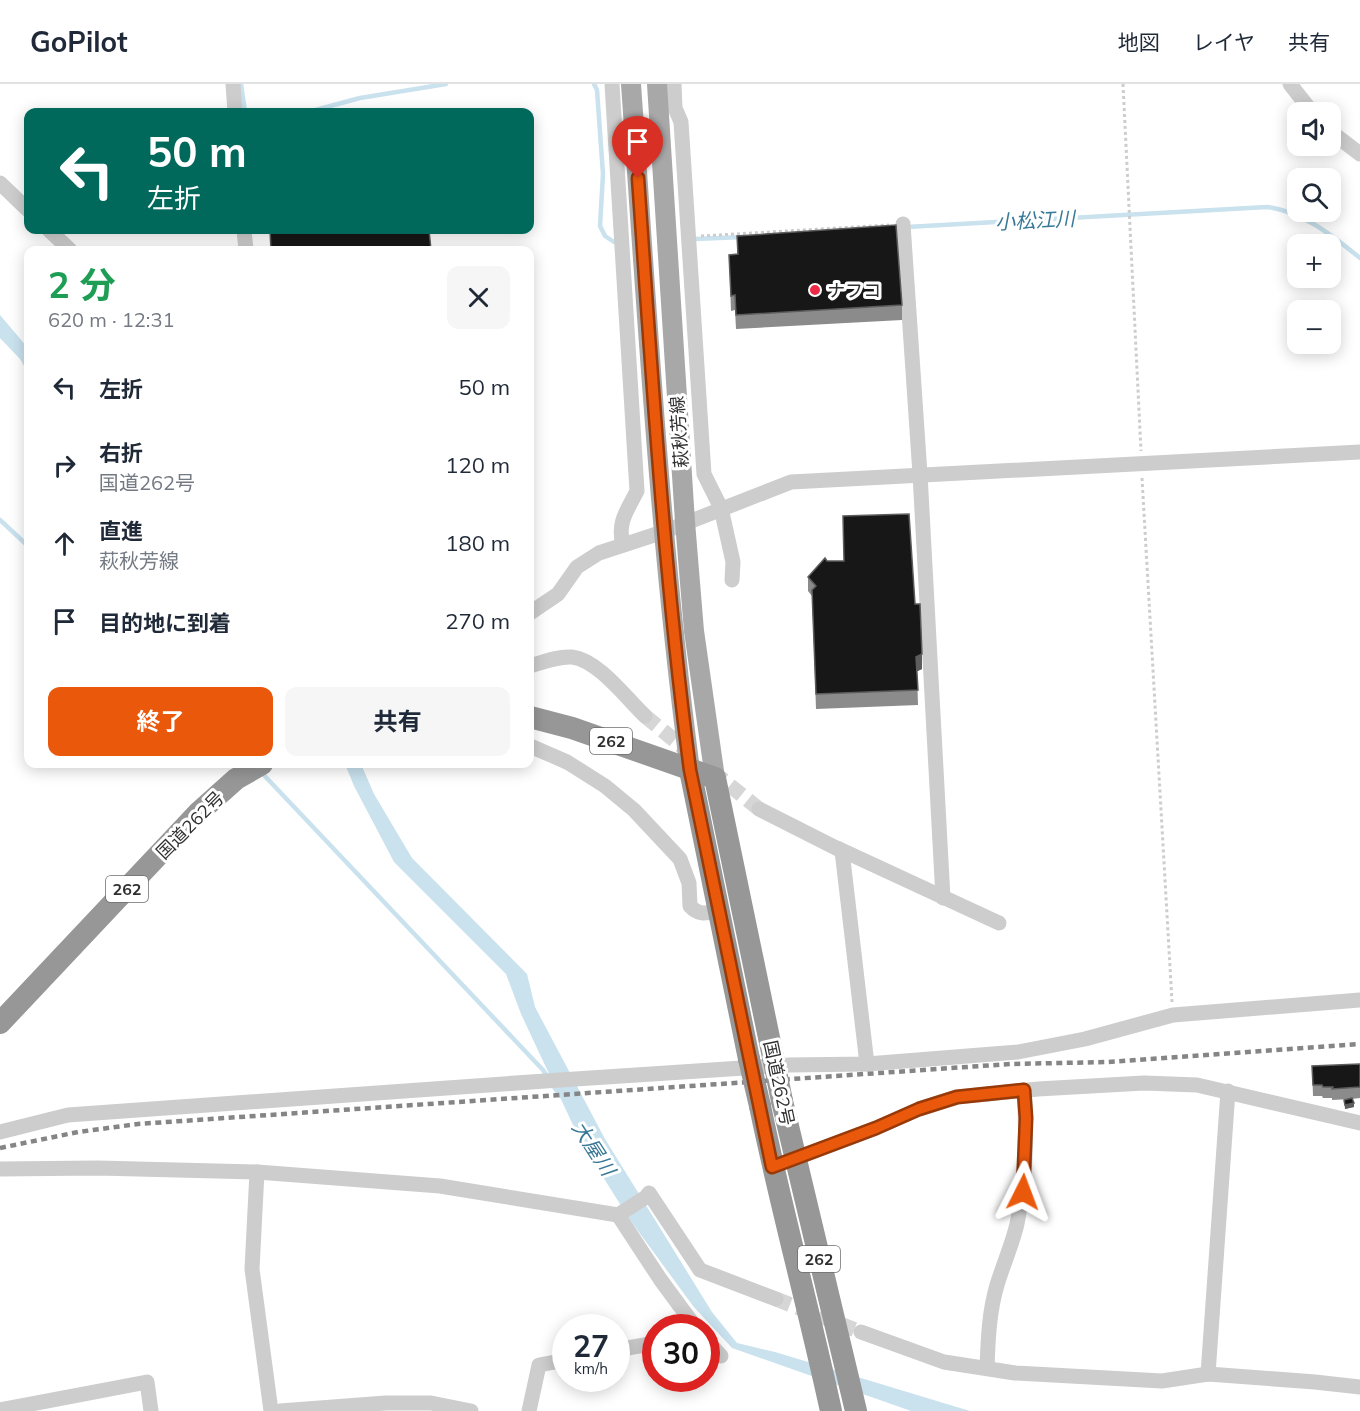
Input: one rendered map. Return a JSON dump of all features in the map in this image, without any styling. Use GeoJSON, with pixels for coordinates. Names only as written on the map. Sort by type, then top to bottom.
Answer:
{"type":"FeatureCollection","features":[{"type":"Feature","properties":{"kind":"highway","name":"262"},"geometry":{"type":"LineString","coordinates":[[534,718],[602,738],[715,778]]}},
{"type":"Feature","properties":{"kind":"highway","name":"国道262号"},"geometry":{"type":"LineString","coordinates":[[0,1023],[198,813],[236,779],[255,768]]}},
{"type":"Feature","properties":{"kind":"highway","name":"国道262号"},"geometry":{"type":"LineString","coordinates":[[690,770],[772,1167],[819,1351],[830,1406]]}},
{"type":"Feature","properties":{"kind":"highway","name":"国道262号"},"geometry":{"type":"LineString","coordinates":[[715,778],[782,1101],[855,1408]]}},
{"type":"Feature","properties":{"kind":"main road","name":"萩秋芳線"},"geometry":{"type":"LineString","coordinates":[[631,84],[663,532],[676,664],[690,770]]}},
{"type":"Feature","properties":{"kind":"main road","name":"萩秋芳線"},"geometry":{"type":"LineString","coordinates":[[657,84],[694,631],[715,778]]}},
{"type":"Feature","properties":{"kind":"street"},"geometry":{"type":"LineString","coordinates":[[233,84],[235,108]]}},
{"type":"Feature","properties":{"kind":"street"},"geometry":{"type":"LineString","coordinates":[[612,84],[637,491],[621,523],[620,533],[623,545]]}},
{"type":"Feature","properties":{"kind":"street"},"geometry":{"type":"LineString","coordinates":[[674,84],[675,108],[681,122],[704,474],[721,508],[733,562],[732,580]]}},
{"type":"Feature","properties":{"kind":"street"},"geometry":{"type":"LineString","coordinates":[[1290,84],[1304,102]]}},
{"type":"Feature","properties":{"kind":"street"},"geometry":{"type":"LineString","coordinates":[[1341,139],[1360,154]]}},
{"type":"Feature","properties":{"kind":"street"},"geometry":{"type":"LineString","coordinates":[[0,183],[24,206]]}},
{"type":"Feature","properties":{"kind":"street"},"geometry":{"type":"LineString","coordinates":[[903,224],[920,474],[943,898]]}},
{"type":"Feature","properties":{"kind":"street"},"geometry":{"type":"LineString","coordinates":[[53,234],[66,246]]}},
{"type":"Feature","properties":{"kind":"street"},"geometry":{"type":"LineString","coordinates":[[534,610],[558,594],[577,567],[599,553],[663,532],[791,482],[1360,452]]}},
{"type":"Feature","properties":{"kind":"street"},"geometry":{"type":"LineString","coordinates":[[534,665],[552,659],[571,657],[586,661],[598,669],[645,716]]}},
{"type":"Feature","properties":{"kind":"street"},"geometry":{"type":"LineString","coordinates":[[534,748],[567,762],[605,786],[634,810],[680,859],[689,883],[690,906],[695,912],[702,914],[719,911]]}},
{"type":"Feature","properties":{"kind":"street"},"geometry":{"type":"LineString","coordinates":[[759,809],[999,923]]}},
{"type":"Feature","properties":{"kind":"street"},"geometry":{"type":"LineString","coordinates":[[837,848],[842,851],[867,1064]]}},
{"type":"Feature","properties":{"kind":"street"},"geometry":{"type":"LineString","coordinates":[[0,1132],[68,1115],[569,1079],[789,1065],[867,1064],[1018,1052],[1085,1039],[1173,1015],[1360,1000]]}},
{"type":"Feature","properties":{"kind":"street"},"geometry":{"type":"LineString","coordinates":[[772,1167],[876,1128],[919,1109],[957,1097],[1024,1090],[1144,1083],[1197,1085],[1360,1122]]}},
{"type":"Feature","properties":{"kind":"street"},"geometry":{"type":"LineString","coordinates":[[987,1368],[989,1322],[996,1287],[1017,1226],[1023,1192],[1026,1118],[1024,1090]]}},
{"type":"Feature","properties":{"kind":"street"},"geometry":{"type":"LineString","coordinates":[[1208,1374],[1228,1092]]}},
{"type":"Feature","properties":{"kind":"street"},"geometry":{"type":"LineString","coordinates":[[0,1169],[98,1168],[257,1172],[440,1186],[620,1214],[649,1193],[700,1270],[776,1299]]}},
{"type":"Feature","properties":{"kind":"street"},"geometry":{"type":"LineString","coordinates":[[257,1172],[252,1269],[271,1411]]}},
{"type":"Feature","properties":{"kind":"street"},"geometry":{"type":"LineString","coordinates":[[620,1214],[660,1279],[686,1314]]}},
{"type":"Feature","properties":{"kind":"street"},"geometry":{"type":"LineString","coordinates":[[861,1332],[944,1362],[1015,1373],[1162,1381],[1208,1374],[1304,1381],[1360,1388]]}},
{"type":"Feature","properties":{"kind":"street"},"geometry":{"type":"LineString","coordinates":[[529,1411],[539,1365],[552,1363]]}},
{"type":"Feature","properties":{"kind":"street"},"geometry":{"type":"LineString","coordinates":[[0,1410],[147,1382],[151,1411]]}},
{"type":"Feature","properties":{"kind":"street"},"geometry":{"type":"LineString","coordinates":[[280,1411],[386,1403],[431,1403],[471,1411]]}},
{"type":"Feature","properties":{"kind":"path"},"geometry":{"type":"LineString","coordinates":[[1123,84],[1141,464],[1173,1015]]}},
{"type":"Feature","properties":{"kind":"path"},"geometry":{"type":"LineString","coordinates":[[689,237],[903,224]]}},
{"type":"Feature","properties":{"kind":"water"},"geometry":{"type":"Polygon","coordinates":[[[0,315],[24,343],[24,366],[20,359],[0,338],[0,315]]]}},
{"type":"Feature","properties":{"kind":"water","name":"大屋川"},"geometry":{"type":"Polygon","coordinates":[[[347,768],[363,768],[374,794],[412,858],[527,974],[535,1007],[605,1139],[714,1314],[700,1314],[693,1306],[630,1220],[581,1142],[521,1014],[506,974],[394,862],[347,768]]]}},
{"type":"Feature","properties":{"kind":"water"},"geometry":{"type":"Polygon","coordinates":[[[720,1322],[737,1343],[775,1352],[970,1411],[911,1411],[732,1348],[720,1335],[720,1322]]]}},
{"type":"Feature","properties":{"kind":"building","name":"ナフコ"},"geometry":{"type":"Polygon","coordinates":[[[896,225],[902,305],[736,315],[735,295],[731,296],[729,255],[738,254],[737,236],[896,225]]]}},
{"type":"Feature","properties":{"kind":"building"},"geometry":{"type":"Polygon","coordinates":[[[270,234],[429,234],[431,246],[271,246],[270,234]]]}},
{"type":"Feature","properties":{"kind":"building"},"geometry":{"type":"Polygon","coordinates":[[[909,514],[915,604],[920,604],[922,654],[916,657],[918,690],[816,694],[812,590],[816,586],[808,577],[825,558],[827,561],[844,561],[843,516],[909,514]]]}},
{"type":"Feature","properties":{"kind":"building"},"geometry":{"type":"Polygon","coordinates":[[[1360,1064],[1360,1087],[1332,1089],[1333,1087],[1313,1085],[1312,1066],[1360,1064]]]}},
{"type":"Feature","properties":{"kind":"building"},"geometry":{"type":"Polygon","coordinates":[[[1352,1098],[1354,1103],[1345,1105],[1344,1100],[1352,1098]]]}},
{"type":"Feature","properties":{"kind":"waterway","name":"小松江川"},"geometry":{"type":"LineString","coordinates":[[241,84],[244,108]]}},
{"type":"Feature","properties":{"kind":"waterway","name":"小松江川"},"geometry":{"type":"LineString","coordinates":[[323,108],[360,98],[446,84]]}},
{"type":"Feature","properties":{"kind":"waterway","name":"小松江川"},"geometry":{"type":"LineString","coordinates":[[594,84],[597,90],[603,174],[600,226],[605,236],[614,242]]}},
{"type":"Feature","properties":{"kind":"waterway","name":"小松江川"},"geometry":{"type":"LineString","coordinates":[[907,227],[1267,207],[1280,209],[1305,219],[1328,233],[1360,258]]}},
{"type":"Feature","properties":{"kind":"waterway","name":"小松江川"},"geometry":{"type":"LineString","coordinates":[[695,239],[743,237]]}},
{"type":"Feature","properties":{"kind":"waterway"},"geometry":{"type":"LineString","coordinates":[[0,520],[24,542]]}},
{"type":"Feature","properties":{"kind":"waterway"},"geometry":{"type":"LineString","coordinates":[[261,772],[543,1070],[560,1096]]}},
{"type":"Feature","properties":{"kind":"tunnel"},"geometry":{"type":"LineString","coordinates":[[645,716],[691,754]]}},
{"type":"Feature","properties":{"kind":"tunnel"},"geometry":{"type":"LineString","coordinates":[[712,771],[759,809]]}},
{"type":"Feature","properties":{"kind":"tunnel"},"geometry":{"type":"LineString","coordinates":[[776,1299],[861,1332]]}},
{"type":"Feature","properties":{"kind":"railway"},"geometry":{"type":"LineString","coordinates":[[0,1148],[78,1132],[138,1124],[1010,1064],[1108,1062],[1360,1044]]}},
{"type":"Feature","properties":{"kind":"place","name":"ナフコ"},"geometry":{"type":"Point","coordinates":[815,290]}},
{"type":"Feature","properties":{"kind":"route"},"geometry":{"type":"LineString","coordinates":[[638,178],[663,532],[676,664],[690,770],[772,1167],[876,1128],[919,1109],[957,1097],[1024,1090],[1026,1118],[1023,1192]]}}]}
